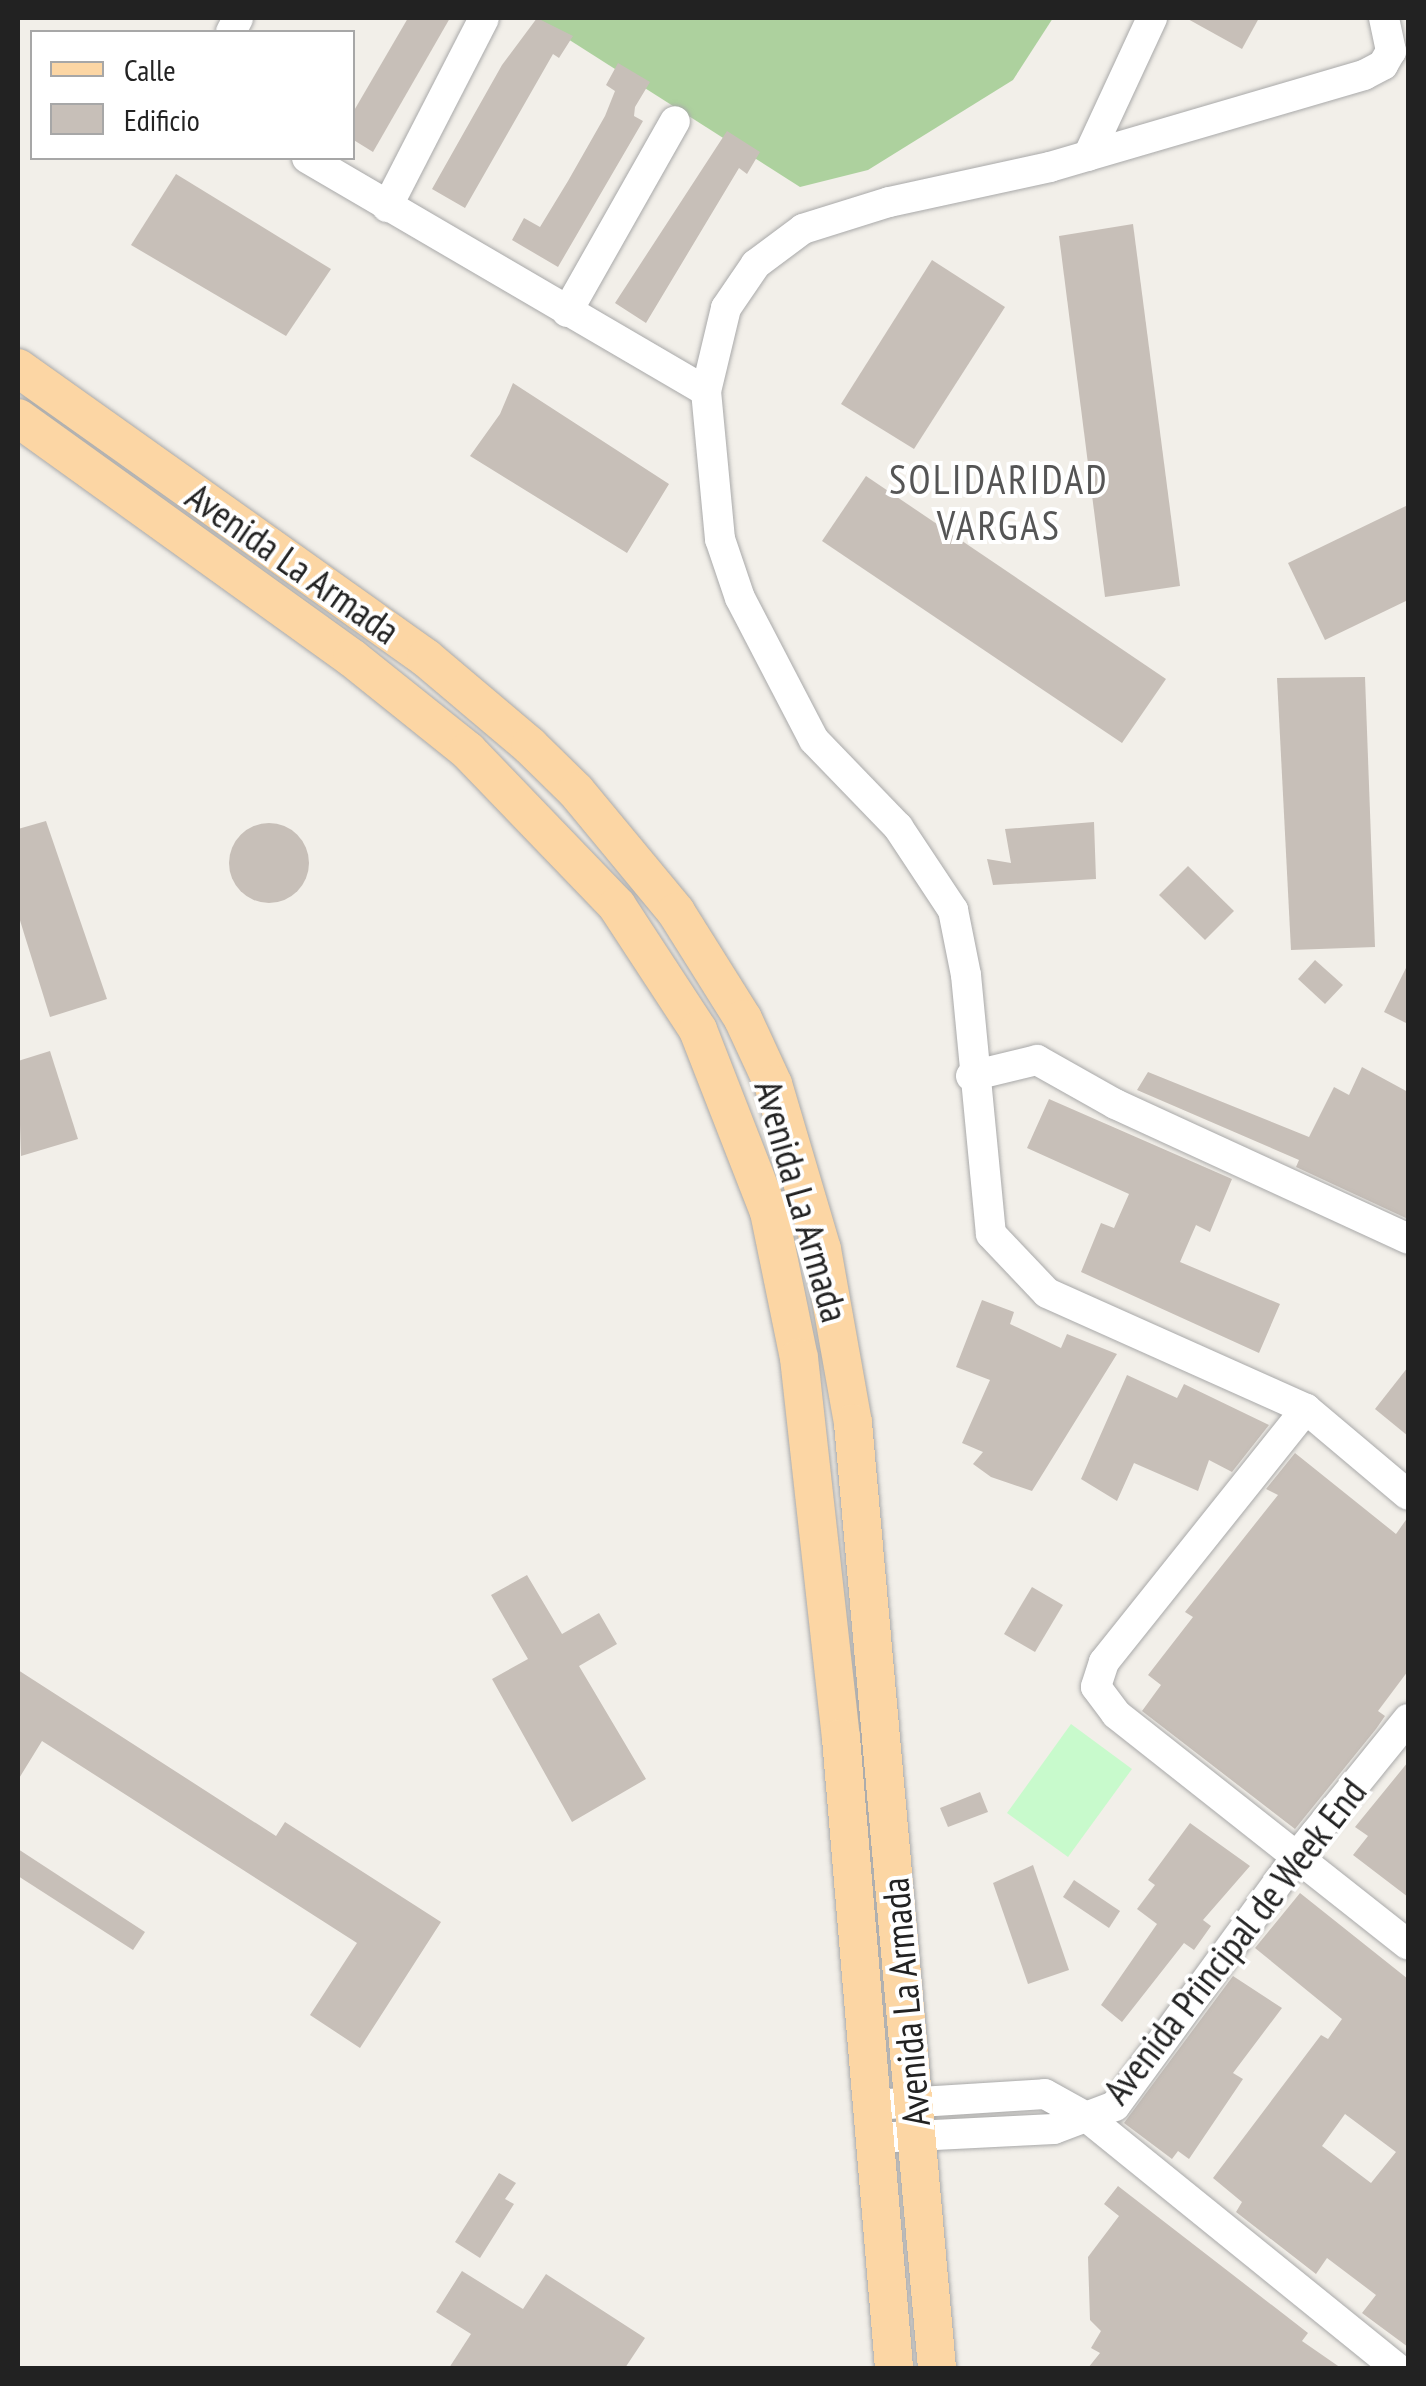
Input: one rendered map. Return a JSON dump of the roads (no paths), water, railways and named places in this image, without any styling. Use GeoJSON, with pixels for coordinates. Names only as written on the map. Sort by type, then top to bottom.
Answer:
{"type":"FeatureCollection","features":[{"type":"Feature","properties":{"kind":"main road","name":"Avenida La Armada"},"geometry":{"type":"LineString","coordinates":[[18,368],[371,616],[495,714],[628,849],[743,1020],[799,1159],[840,1335],[937,2368]]}},
{"type":"Feature","properties":{"kind":"main road","name":"Avenida La Armada"},"geometry":{"type":"LineString","coordinates":[[18,418],[352,658],[468,751],[616,906],[698,1030],[768,1212],[798,1358],[874,2121],[894,2368]]}},
{"type":"Feature","properties":{"kind":"street"},"geometry":{"type":"LineString","coordinates":[[387,207],[484,18]]}},
{"type":"Feature","properties":{"kind":"street"},"geometry":{"type":"LineString","coordinates":[[1088,156],[1152,18]]}},
{"type":"Feature","properties":{"kind":"street"},"geometry":{"type":"LineString","coordinates":[[1384,18],[1390,50],[1383,65],[1364,75],[1088,156],[889,202],[792,236],[756,264],[726,308],[706,391],[720,539],[740,598],[814,740],[898,827],[953,910],[966,976],[971,1076],[991,1234],[1009,1258],[1048,1294],[1306,1409],[1408,1495]]}},
{"type":"Feature","properties":{"kind":"street"},"geometry":{"type":"LineString","coordinates":[[567,312],[676,121]]}},
{"type":"Feature","properties":{"kind":"street"},"geometry":{"type":"LineString","coordinates":[[310,160],[706,391]]}},
{"type":"Feature","properties":{"kind":"street"},"geometry":{"type":"LineString","coordinates":[[971,1076],[1037,1060],[1115,1104],[1408,1239]]}},
{"type":"Feature","properties":{"kind":"street"},"geometry":{"type":"LineString","coordinates":[[1306,1409],[1104,1662],[1096,1687],[1116,1714],[1408,1945]]}},
{"type":"Feature","properties":{"kind":"street","name":"Avenida Principal de Week End"},"geometry":{"type":"LineString","coordinates":[[874,2121],[916,2118],[1054,2130],[1115,2106],[1298,1855],[1408,1719]]}},
{"type":"Feature","properties":{"kind":"street"},"geometry":{"type":"LineString","coordinates":[[1088,2118],[1397,2368]]}},
{"type":"Feature","properties":{"kind":"district","name":"SOLIDARIDAD VARGAS"},"geometry":{"type":"Point","coordinates":[999,502]}}]}
